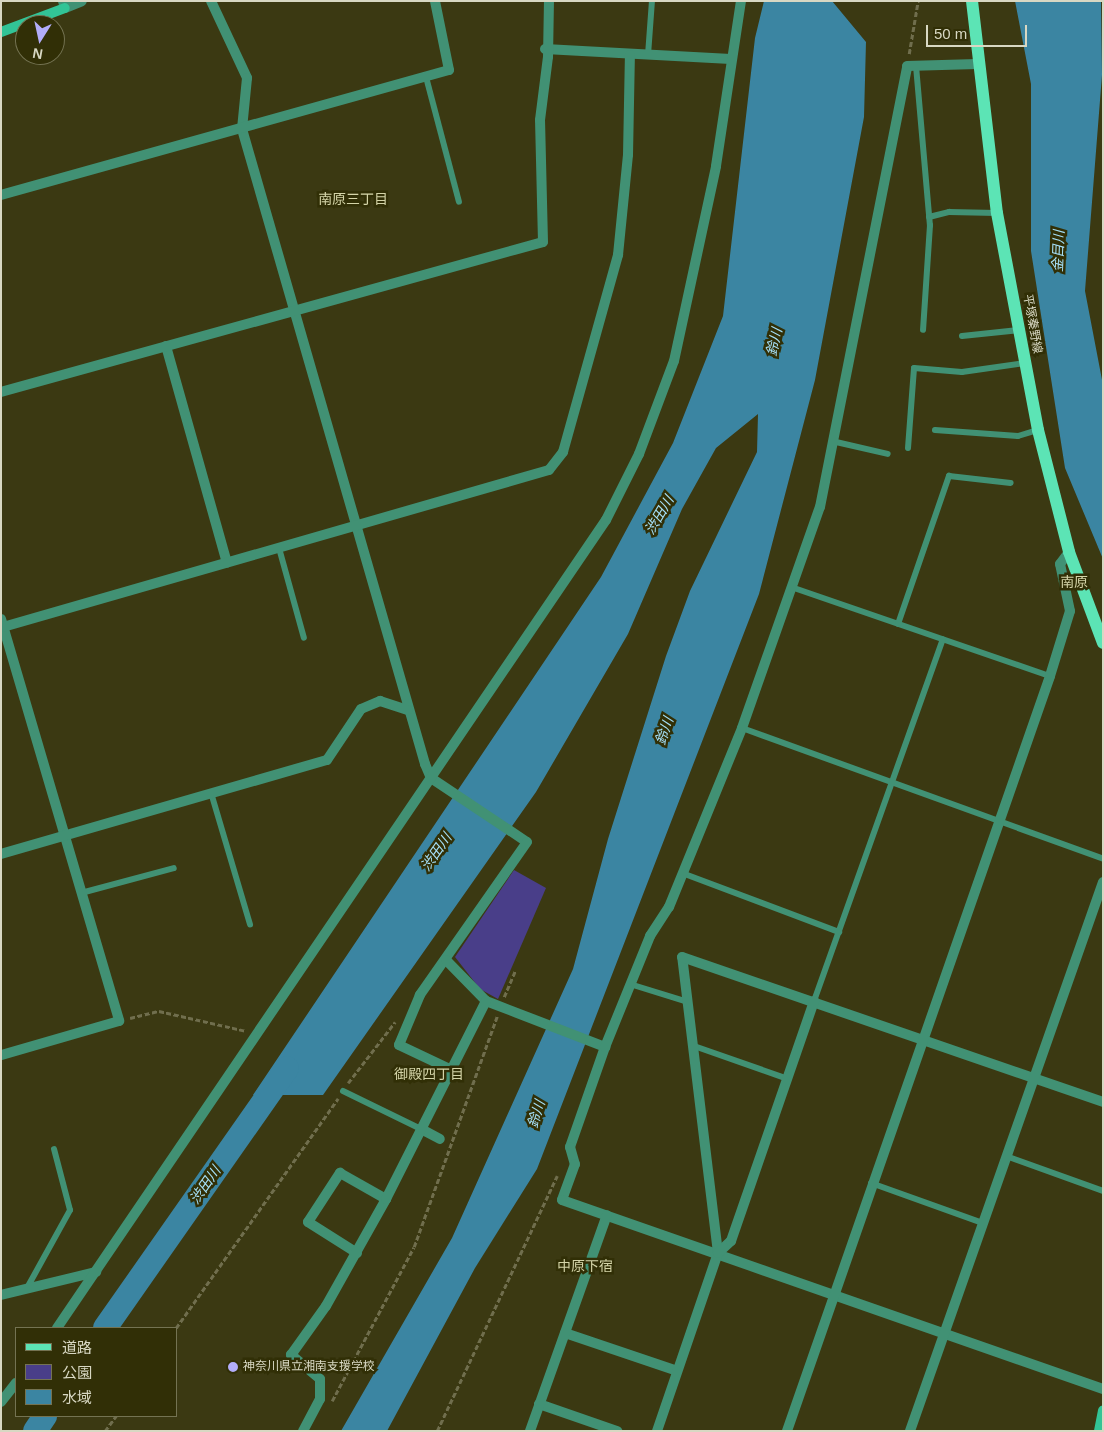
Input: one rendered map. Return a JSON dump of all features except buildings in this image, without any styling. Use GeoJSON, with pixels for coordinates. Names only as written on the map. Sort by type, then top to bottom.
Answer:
{"type":"FeatureCollection","features":[{"type":"Feature","properties":{"kind":"main road","name":"平塚秦野線"},"geometry":{"type":"LineString","coordinates":[[972,1],[977,64],[997,213],[1038,430],[1069,552],[1103,643]]}},
{"type":"Feature","properties":{"kind":"street"},"geometry":{"type":"LineString","coordinates":[[1,32],[64,5],[82,1]]}},
{"type":"Feature","properties":{"kind":"street"},"geometry":{"type":"LineString","coordinates":[[212,1],[247,78],[242,128],[293,311],[358,526],[408,710],[431,778],[527,842],[420,995],[400,1045],[452,1070]]}},
{"type":"Feature","properties":{"kind":"street"},"geometry":{"type":"LineString","coordinates":[[1,196],[449,70],[435,1]]}},
{"type":"Feature","properties":{"kind":"street"},"geometry":{"type":"LineString","coordinates":[[1,392],[543,242],[540,120],[548,58],[545,49],[549,1]]}},
{"type":"Feature","properties":{"kind":"street"},"geometry":{"type":"LineString","coordinates":[[58,1327],[606,520],[639,454],[674,361],[716,166],[741,1]]}},
{"type":"Feature","properties":{"kind":"street"},"geometry":{"type":"LineString","coordinates":[[545,49],[731,59]]}},
{"type":"Feature","properties":{"kind":"street"},"geometry":{"type":"LineString","coordinates":[[1,1055],[119,1021],[2,623],[227,563],[548,470],[563,452],[618,255],[628,155],[630,55]]}},
{"type":"Feature","properties":{"kind":"street"},"geometry":{"type":"LineString","coordinates":[[977,64],[911,66],[836,442],[794,588],[742,728],[669,907],[650,936],[633,985],[604,1048],[570,1147],[575,1164],[562,1200],[1103,1389]]}},
{"type":"Feature","properties":{"kind":"street"},"geometry":{"type":"LineString","coordinates":[[166,346],[227,563]]}},
{"type":"Feature","properties":{"kind":"street"},"geometry":{"type":"LineString","coordinates":[[787,1431],[920,1038],[1050,676],[1070,611],[1060,564],[1069,552]]}},
{"type":"Feature","properties":{"kind":"street"},"geometry":{"type":"LineString","coordinates":[[1,854],[212,796],[327,760],[361,709],[380,701],[408,710]]}},
{"type":"Feature","properties":{"kind":"street"},"geometry":{"type":"LineString","coordinates":[[910,1431],[1103,882]]}},
{"type":"Feature","properties":{"kind":"street"},"geometry":{"type":"LineString","coordinates":[[718,1254],[682,957],[1103,1102]]}},
{"type":"Feature","properties":{"kind":"street"},"geometry":{"type":"LineString","coordinates":[[446,960],[486,1000],[604,1048]]}},
{"type":"Feature","properties":{"kind":"street"},"geometry":{"type":"LineString","coordinates":[[303,1431],[320,1399],[320,1379],[291,1355],[357,1253],[423,1130],[486,1000]]}},
{"type":"Feature","properties":{"kind":"street"},"geometry":{"type":"LineString","coordinates":[[657,1431],[718,1254],[731,1241],[814,1001]]}},
{"type":"Feature","properties":{"kind":"street"},"geometry":{"type":"LineString","coordinates":[[423,1130],[440,1139]]}},
{"type":"Feature","properties":{"kind":"street"},"geometry":{"type":"LineString","coordinates":[[357,1253],[308,1222],[340,1173],[386,1200]]}},
{"type":"Feature","properties":{"kind":"street"},"geometry":{"type":"LineString","coordinates":[[530,1431],[607,1215]]}},
{"type":"Feature","properties":{"kind":"street"},"geometry":{"type":"LineString","coordinates":[[1,1295],[96,1272]]}},
{"type":"Feature","properties":{"kind":"street"},"geometry":{"type":"LineString","coordinates":[[565,1333],[677,1371]]}},
{"type":"Feature","properties":{"kind":"street"},"geometry":{"type":"LineString","coordinates":[[1,1402],[15,1384]]}},
{"type":"Feature","properties":{"kind":"street"},"geometry":{"type":"LineString","coordinates":[[539,1404],[616,1431]]}},
{"type":"Feature","properties":{"kind":"street"},"geometry":{"type":"LineString","coordinates":[[1099,1431],[1103,1410]]}},
{"type":"Feature","properties":{"kind":"lane"},"geometry":{"type":"LineString","coordinates":[[648,55],[652,1]]}},
{"type":"Feature","properties":{"kind":"lane"},"geometry":{"type":"LineString","coordinates":[[911,66],[930,218],[923,330]]}},
{"type":"Feature","properties":{"kind":"lane"},"geometry":{"type":"LineString","coordinates":[[426,77],[459,202]]}},
{"type":"Feature","properties":{"kind":"lane"},"geometry":{"type":"LineString","coordinates":[[930,218],[949,212],[997,213]]}},
{"type":"Feature","properties":{"kind":"lane"},"geometry":{"type":"LineString","coordinates":[[962,336],[1019,330]]}},
{"type":"Feature","properties":{"kind":"lane"},"geometry":{"type":"LineString","coordinates":[[908,448],[914,368],[962,372],[1025,363]]}},
{"type":"Feature","properties":{"kind":"lane"},"geometry":{"type":"LineString","coordinates":[[935,430],[1018,436],[1038,430]]}},
{"type":"Feature","properties":{"kind":"lane"},"geometry":{"type":"LineString","coordinates":[[836,442],[888,454]]}},
{"type":"Feature","properties":{"kind":"lane"},"geometry":{"type":"LineString","coordinates":[[898,624],[949,476],[1011,483]]}},
{"type":"Feature","properties":{"kind":"lane"},"geometry":{"type":"LineString","coordinates":[[279,548],[304,638]]}},
{"type":"Feature","properties":{"kind":"lane"},"geometry":{"type":"LineString","coordinates":[[794,588],[1050,676]]}},
{"type":"Feature","properties":{"kind":"lane"},"geometry":{"type":"LineString","coordinates":[[814,1001],[894,782],[943,639]]}},
{"type":"Feature","properties":{"kind":"lane"},"geometry":{"type":"LineString","coordinates":[[742,728],[1103,859]]}},
{"type":"Feature","properties":{"kind":"lane"},"geometry":{"type":"LineString","coordinates":[[212,796],[250,924]]}},
{"type":"Feature","properties":{"kind":"lane"},"geometry":{"type":"LineString","coordinates":[[81,893],[174,868]]}},
{"type":"Feature","properties":{"kind":"lane"},"geometry":{"type":"LineString","coordinates":[[682,873],[839,932]]}},
{"type":"Feature","properties":{"kind":"lane"},"geometry":{"type":"LineString","coordinates":[[633,985],[688,1002]]}},
{"type":"Feature","properties":{"kind":"lane"},"geometry":{"type":"LineString","coordinates":[[694,1046],[788,1079]]}},
{"type":"Feature","properties":{"kind":"lane"},"geometry":{"type":"LineString","coordinates":[[343,1091],[423,1130]]}},
{"type":"Feature","properties":{"kind":"lane"},"geometry":{"type":"LineString","coordinates":[[27,1288],[70,1210],[54,1150]]}},
{"type":"Feature","properties":{"kind":"lane"},"geometry":{"type":"LineString","coordinates":[[1006,1156],[1103,1191]]}},
{"type":"Feature","properties":{"kind":"lane"},"geometry":{"type":"LineString","coordinates":[[871,1183],[983,1223]]}},
{"type":"Feature","properties":{"kind":"path"},"geometry":{"type":"LineString","coordinates":[[911,66],[918,1]]}},
{"type":"Feature","properties":{"kind":"path"},"geometry":{"type":"LineString","coordinates":[[329,1406],[414,1247],[500,1007],[515,971]]}},
{"type":"Feature","properties":{"kind":"path"},"geometry":{"type":"LineString","coordinates":[[119,1021],[159,1010],[258,1034]]}},
{"type":"Feature","properties":{"kind":"path"},"geometry":{"type":"LineString","coordinates":[[177,1327],[343,1091],[400,1017]]}},
{"type":"Feature","properties":{"kind":"path"},"geometry":{"type":"LineString","coordinates":[[437,1431],[558,1174]]}},
{"type":"Feature","properties":{"kind":"path"},"geometry":{"type":"LineString","coordinates":[[106,1431],[115,1417]]}},
{"type":"Feature","properties":{"kind":"green space"},"geometry":{"type":"Polygon","coordinates":[[[514,870],[546,888],[498,999],[480,989],[455,957],[514,870]]]}},
{"type":"Feature","properties":{"kind":"water","name":"鈴川"},"geometry":{"type":"Polygon","coordinates":[[[764,1],[832,1],[866,42],[864,117],[815,380],[759,594],[537,1169],[475,1268],[387,1431],[341,1431],[452,1238],[573,969],[608,839],[666,656],[690,591],[757,452],[758,414],[716,448],[682,509],[628,634],[536,792],[323,1095],[253,1095],[601,577],[673,443],[723,316],[755,38],[764,1]]]}},
{"type":"Feature","properties":{"kind":"water","name":"金目川"},"geometry":{"type":"Polygon","coordinates":[[[1015,1],[1101,1],[1102,75],[1085,291],[1103,385],[1103,559],[1065,468],[1031,251],[1031,84],[1015,1]]]}},
{"type":"Feature","properties":{"kind":"waterway","name":"渋田川"},"geometry":{"type":"LineString","coordinates":[[106,1327],[287,1068]]}},
{"type":"Feature","properties":{"kind":"waterway","name":"渋田川"},"geometry":{"type":"LineString","coordinates":[[35,1431],[44,1417]]}},
{"type":"Feature","properties":{"kind":"place","name":"神奈川県立湘南支援学校"},"geometry":{"type":"Point","coordinates":[233,1367]}},
{"type":"Feature","properties":{"kind":"district","name":"南原三丁目"},"geometry":{"type":"Point","coordinates":[353,199]}},
{"type":"Feature","properties":{"kind":"district","name":"南原"},"geometry":{"type":"Point","coordinates":[1074,582]}},
{"type":"Feature","properties":{"kind":"district","name":"御殿四丁目"},"geometry":{"type":"Point","coordinates":[429,1074]}},
{"type":"Feature","properties":{"kind":"district","name":"中原下宿"},"geometry":{"type":"Point","coordinates":[585,1266]}}]}
